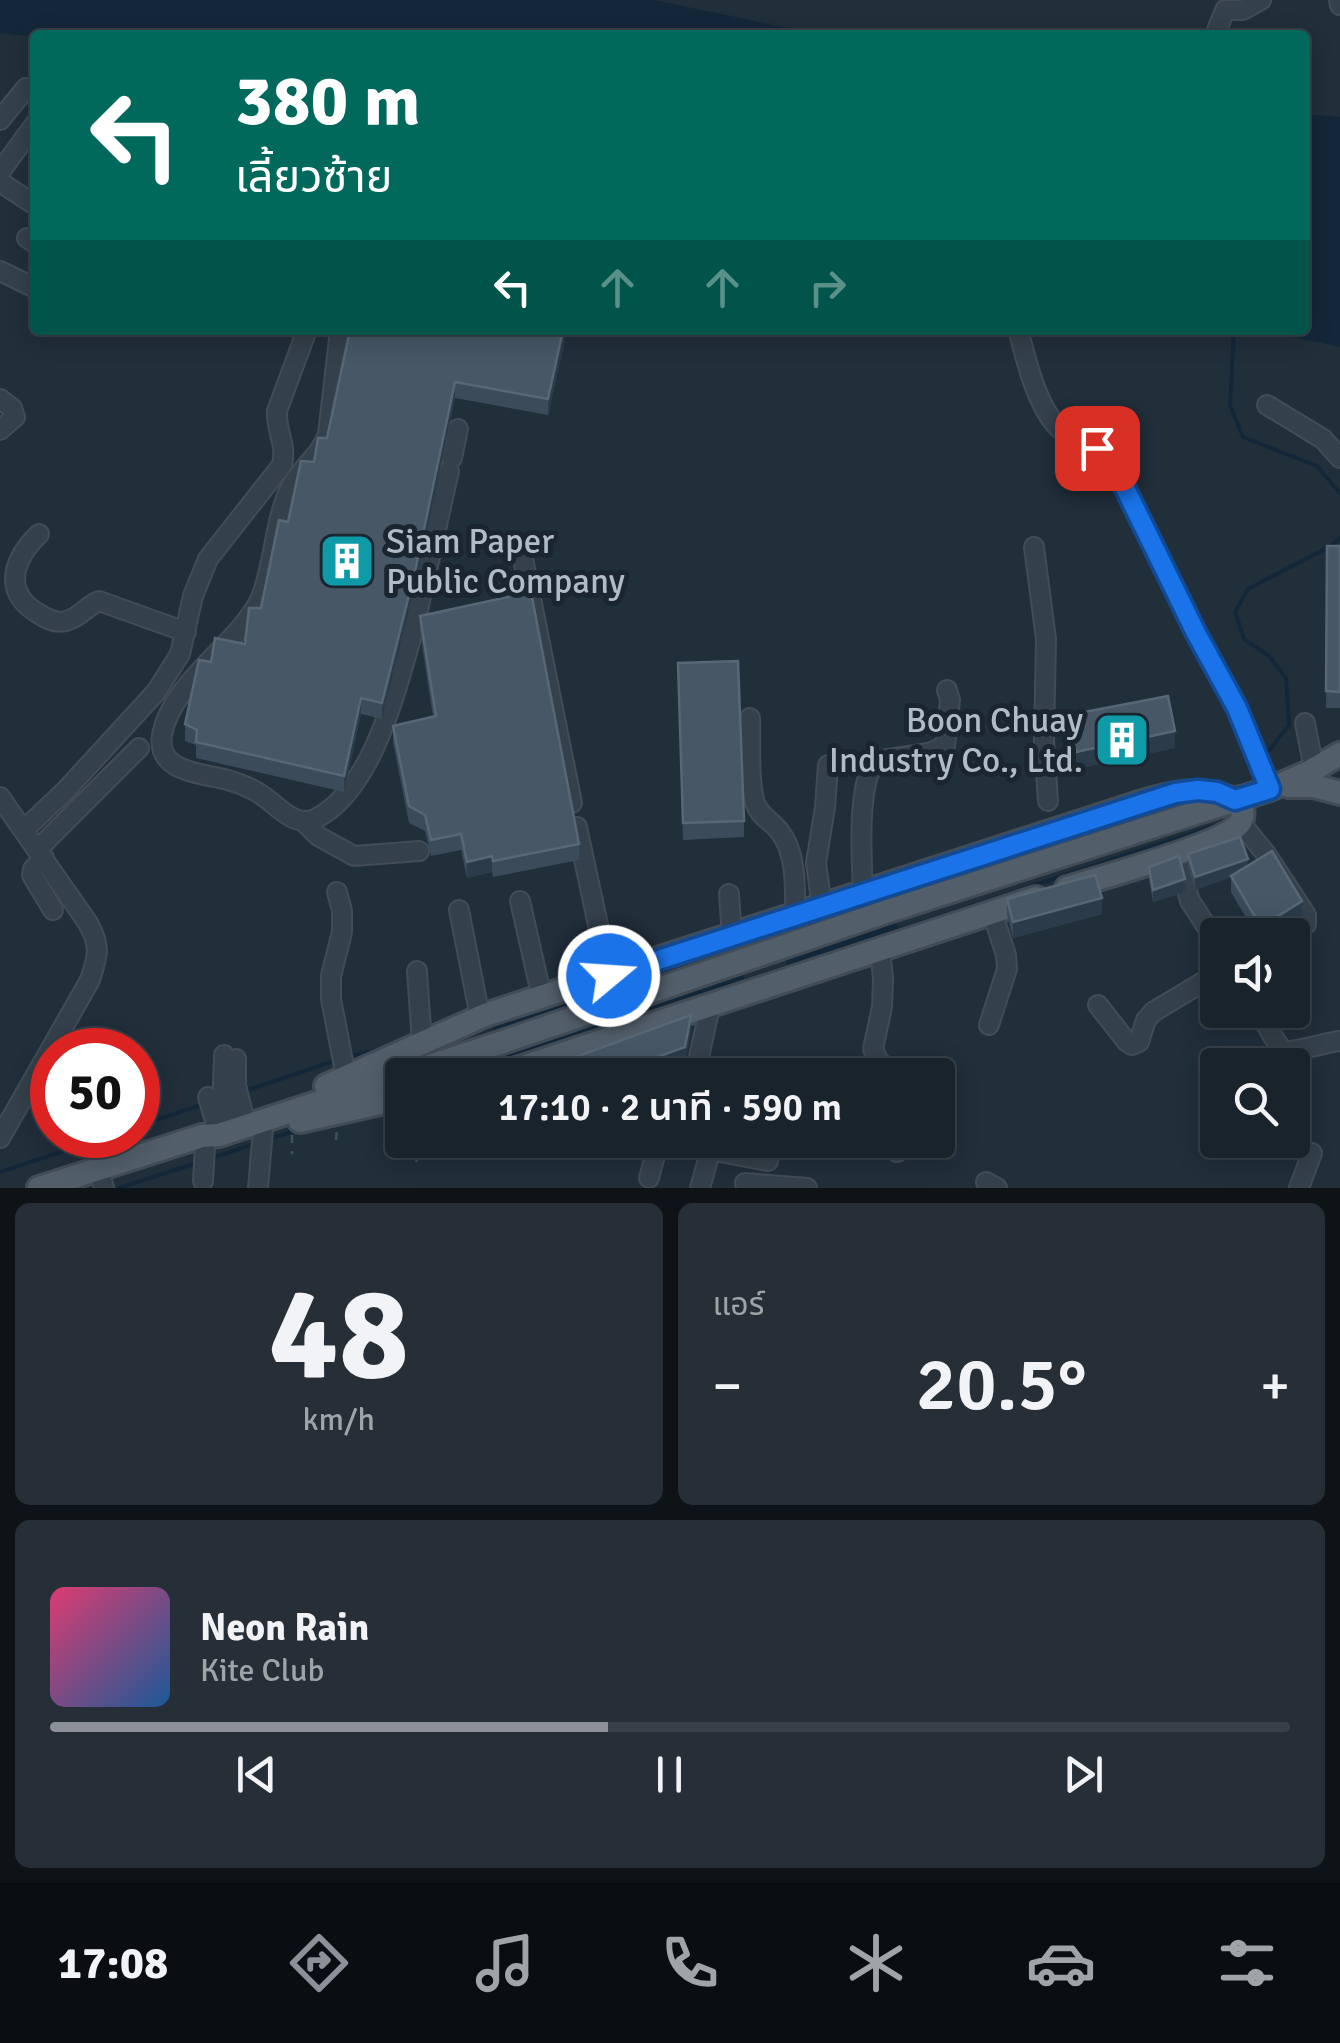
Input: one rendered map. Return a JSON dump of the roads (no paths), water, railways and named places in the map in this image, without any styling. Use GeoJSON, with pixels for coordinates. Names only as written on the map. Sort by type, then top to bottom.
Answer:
{"type":"FeatureCollection","features":[{"type":"Feature","properties":{"kind":"main road"},"geometry":{"type":"LineString","coordinates":[[95,1186],[234,1132],[766,952],[1046,859],[1239,806],[1340,754]]}},
{"type":"Feature","properties":{"kind":"main road"},"geometry":{"type":"LineString","coordinates":[[1275,788],[1314,786],[1340,793]]}},
{"type":"Feature","properties":{"kind":"main road"},"geometry":{"type":"LineString","coordinates":[[234,1132],[482,1016],[863,894],[1046,819],[1198,790],[1217,792],[1239,806]]}},
{"type":"Feature","properties":{"kind":"main road"},"geometry":{"type":"LineString","coordinates":[[551,1058],[1226,835],[1239,806]]}},
{"type":"Feature","properties":{"kind":"main road"},"geometry":{"type":"LineString","coordinates":[[1046,819],[1046,859]]}},
{"type":"Feature","properties":{"kind":"main road"},"geometry":{"type":"LineString","coordinates":[[758,927],[777,983]]}},
{"type":"Feature","properties":{"kind":"main road"},"geometry":{"type":"LineString","coordinates":[[482,1016],[498,1058]]}},
{"type":"Feature","properties":{"kind":"main road"},"geometry":{"type":"LineString","coordinates":[[39,1188],[202,1136],[292,1123],[385,1102]]}},
{"type":"Feature","properties":{"kind":"street"},"geometry":{"type":"LineString","coordinates":[[1217,30],[1225,10],[1243,10],[1260,0]]}},
{"type":"Feature","properties":{"kind":"street"},"geometry":{"type":"LineString","coordinates":[[0,120],[26,88]]}},
{"type":"Feature","properties":{"kind":"street"},"geometry":{"type":"LineString","coordinates":[[0,172],[30,131]]}},
{"type":"Feature","properties":{"kind":"street"},"geometry":{"type":"LineString","coordinates":[[0,182],[30,202]]}},
{"type":"Feature","properties":{"kind":"street"},"geometry":{"type":"LineString","coordinates":[[0,271],[30,286]]}},
{"type":"Feature","properties":{"kind":"street"},"geometry":{"type":"LineString","coordinates":[[24,830],[156,692],[180,654],[193,596],[208,559],[282,465],[285,451],[276,410],[305,335]]}},
{"type":"Feature","properties":{"kind":"street"},"geometry":{"type":"LineString","coordinates":[[339,335],[328,434],[318,455],[291,487],[260,598],[248,618],[174,706],[162,733],[162,749],[168,761],[181,769],[252,788],[295,820],[304,822],[320,816],[336,804],[358,776],[386,726],[414,628],[458,430]]}},
{"type":"Feature","properties":{"kind":"street"},"geometry":{"type":"LineString","coordinates":[[1020,337],[1028,370],[1056,426],[1097,448],[1121,480],[1275,788]]}},
{"type":"Feature","properties":{"kind":"street"},"geometry":{"type":"LineString","coordinates":[[0,399],[12,408],[15,418],[0,430]]}},
{"type":"Feature","properties":{"kind":"street"},"geometry":{"type":"LineString","coordinates":[[1267,405],[1323,439],[1340,458]]}},
{"type":"Feature","properties":{"kind":"street"},"geometry":{"type":"LineString","coordinates":[[39,534],[30,543],[15,574],[15,589],[27,607],[58,622],[69,621],[99,601],[186,632]]}},
{"type":"Feature","properties":{"kind":"street"},"geometry":{"type":"LineString","coordinates":[[1034,547],[1046,639],[1046,819]]}},
{"type":"Feature","properties":{"kind":"street"},"geometry":{"type":"LineString","coordinates":[[522,554],[524,605],[572,803]]}},
{"type":"Feature","properties":{"kind":"street"},"geometry":{"type":"LineString","coordinates":[[414,628],[448,620]]}},
{"type":"Feature","properties":{"kind":"street"},"geometry":{"type":"LineString","coordinates":[[863,894],[863,803],[869,770],[876,760],[930,754],[945,746],[950,700],[947,690]]}},
{"type":"Feature","properties":{"kind":"street"},"geometry":{"type":"LineString","coordinates":[[750,718],[753,794],[759,813],[786,841],[794,877],[795,915]]}},
{"type":"Feature","properties":{"kind":"street"},"geometry":{"type":"LineString","coordinates":[[1305,723],[1314,769]]}},
{"type":"Feature","properties":{"kind":"street"},"geometry":{"type":"LineString","coordinates":[[54,910],[32,876],[41,854],[139,748]]}},
{"type":"Feature","properties":{"kind":"street"},"geometry":{"type":"LineString","coordinates":[[822,907],[816,863],[828,764]]}},
{"type":"Feature","properties":{"kind":"street"},"geometry":{"type":"LineString","coordinates":[[0,797],[97,938],[98,957],[90,980],[0,1138]]}},
{"type":"Feature","properties":{"kind":"street"},"geometry":{"type":"LineString","coordinates":[[1239,806],[1306,918]]}},
{"type":"Feature","properties":{"kind":"street"},"geometry":{"type":"LineString","coordinates":[[304,822],[347,854],[419,851]]}},
{"type":"Feature","properties":{"kind":"street"},"geometry":{"type":"LineString","coordinates":[[577,827],[609,976]]}},
{"type":"Feature","properties":{"kind":"street"},"geometry":{"type":"LineString","coordinates":[[1176,853],[1190,900],[1201,918]]}},
{"type":"Feature","properties":{"kind":"street"},"geometry":{"type":"LineString","coordinates":[[338,892],[342,932],[330,976],[331,1000],[346,1077]]}},
{"type":"Feature","properties":{"kind":"street"},"geometry":{"type":"LineString","coordinates":[[729,894],[732,936]]}},
{"type":"Feature","properties":{"kind":"street"},"geometry":{"type":"LineString","coordinates":[[520,901],[542,998]]}},
{"type":"Feature","properties":{"kind":"street"},"geometry":{"type":"LineString","coordinates":[[459,910],[482,1016]]}},
{"type":"Feature","properties":{"kind":"street"},"geometry":{"type":"LineString","coordinates":[[990,1025],[1007,969],[992,912]]}},
{"type":"Feature","properties":{"kind":"street"},"geometry":{"type":"LineString","coordinates":[[873,1058],[882,1007],[880,948]]}},
{"type":"Feature","properties":{"kind":"street"},"geometry":{"type":"LineString","coordinates":[[417,971],[422,1043]]}},
{"type":"Feature","properties":{"kind":"street"},"geometry":{"type":"LineString","coordinates":[[1098,1004],[1132,1045],[1139,1042],[1153,1012],[1200,985]]}},
{"type":"Feature","properties":{"kind":"street"},"geometry":{"type":"LineString","coordinates":[[699,1058],[710,1006]]}},
{"type":"Feature","properties":{"kind":"street"},"geometry":{"type":"LineString","coordinates":[[1303,1048],[1340,1041]]}},
{"type":"Feature","properties":{"kind":"street"},"geometry":{"type":"LineString","coordinates":[[204,1180],[234,1132],[236,1084],[230,1057]]}},
{"type":"Feature","properties":{"kind":"street"},"geometry":{"type":"LineString","coordinates":[[208,1096],[234,1132],[258,1188]]}},
{"type":"Feature","properties":{"kind":"street"},"geometry":{"type":"LineString","coordinates":[[1299,1188],[1312,1153]]}},
{"type":"Feature","properties":{"kind":"street"},"geometry":{"type":"LineString","coordinates":[[649,1178],[654,1158]]}},
{"type":"Feature","properties":{"kind":"street"},"geometry":{"type":"LineString","coordinates":[[700,1188],[708,1158]]}},
{"type":"Feature","properties":{"kind":"street"},"geometry":{"type":"LineString","coordinates":[[748,1158],[744,1185],[808,1188]]}},
{"type":"Feature","properties":{"kind":"street"},"geometry":{"type":"LineString","coordinates":[[756,1158],[768,1161]]}},
{"type":"Feature","properties":{"kind":"water"},"geometry":{"type":"Polygon","coordinates":[[[0,0],[654,0],[798,30],[30,30],[30,36],[0,33],[0,0]]]}},
{"type":"Feature","properties":{"kind":"water"},"geometry":{"type":"Polygon","coordinates":[[[1310,114],[1340,117],[1340,347],[1283,335],[1310,335],[1310,114]]]}},
{"type":"Feature","properties":{"kind":"water"},"geometry":{"type":"Polygon","coordinates":[[[896,921],[901,935],[789,973],[785,958],[896,921]]]}},
{"type":"Feature","properties":{"kind":"water"},"geometry":{"type":"Polygon","coordinates":[[[730,942],[736,952],[494,1034],[492,1023],[730,942]]]}},
{"type":"Feature","properties":{"kind":"water"},"geometry":{"type":"Polygon","coordinates":[[[742,972],[747,986],[520,1058],[506,1058],[505,1053],[742,972]]]}},
{"type":"Feature","properties":{"kind":"waterway"},"geometry":{"type":"LineString","coordinates":[[1234,335],[1230,405],[1243,437],[1317,466],[1340,493]]}},
{"type":"Feature","properties":{"kind":"waterway"},"geometry":{"type":"LineString","coordinates":[[1268,752],[1289,725],[1286,678],[1269,656],[1244,639],[1235,612],[1248,589],[1340,538]]}},
{"type":"Feature","properties":{"kind":"waterway"},"geometry":{"type":"LineString","coordinates":[[1073,840],[1188,803]]}},
{"type":"Feature","properties":{"kind":"waterway"},"geometry":{"type":"LineString","coordinates":[[898,930],[1217,825]]}},
{"type":"Feature","properties":{"kind":"waterway"},"geometry":{"type":"LineString","coordinates":[[731,949],[1018,857]]}},
{"type":"Feature","properties":{"kind":"waterway"},"geometry":{"type":"LineString","coordinates":[[742,982],[790,966]]}},
{"type":"Feature","properties":{"kind":"waterway"},"geometry":{"type":"LineString","coordinates":[[346,1057],[385,1048]]}},
{"type":"Feature","properties":{"kind":"waterway"},"geometry":{"type":"LineString","coordinates":[[242,1092],[337,1060]]}},
{"type":"Feature","properties":{"kind":"waterway"},"geometry":{"type":"LineString","coordinates":[[160,1119],[204,1104]]}},
{"type":"Feature","properties":{"kind":"waterway"},"geometry":{"type":"LineString","coordinates":[[266,1140],[300,1129]]}},
{"type":"Feature","properties":{"kind":"waterway"},"geometry":{"type":"LineString","coordinates":[[209,1159],[257,1143]]}},
{"type":"Feature","properties":{"kind":"waterway"},"geometry":{"type":"LineString","coordinates":[[0,1172],[42,1158]]}},
{"type":"Feature","properties":{"kind":"waterway"},"geometry":{"type":"LineString","coordinates":[[119,1188],[200,1162]]}},
{"type":"Feature","properties":{"kind":"place","name":"Siam Paper Public Company"},"geometry":{"type":"Point","coordinates":[347,561]}},
{"type":"Feature","properties":{"kind":"place","name":"Boon Chuay Industry Co., Ltd."},"geometry":{"type":"Point","coordinates":[1122,740]}}]}
